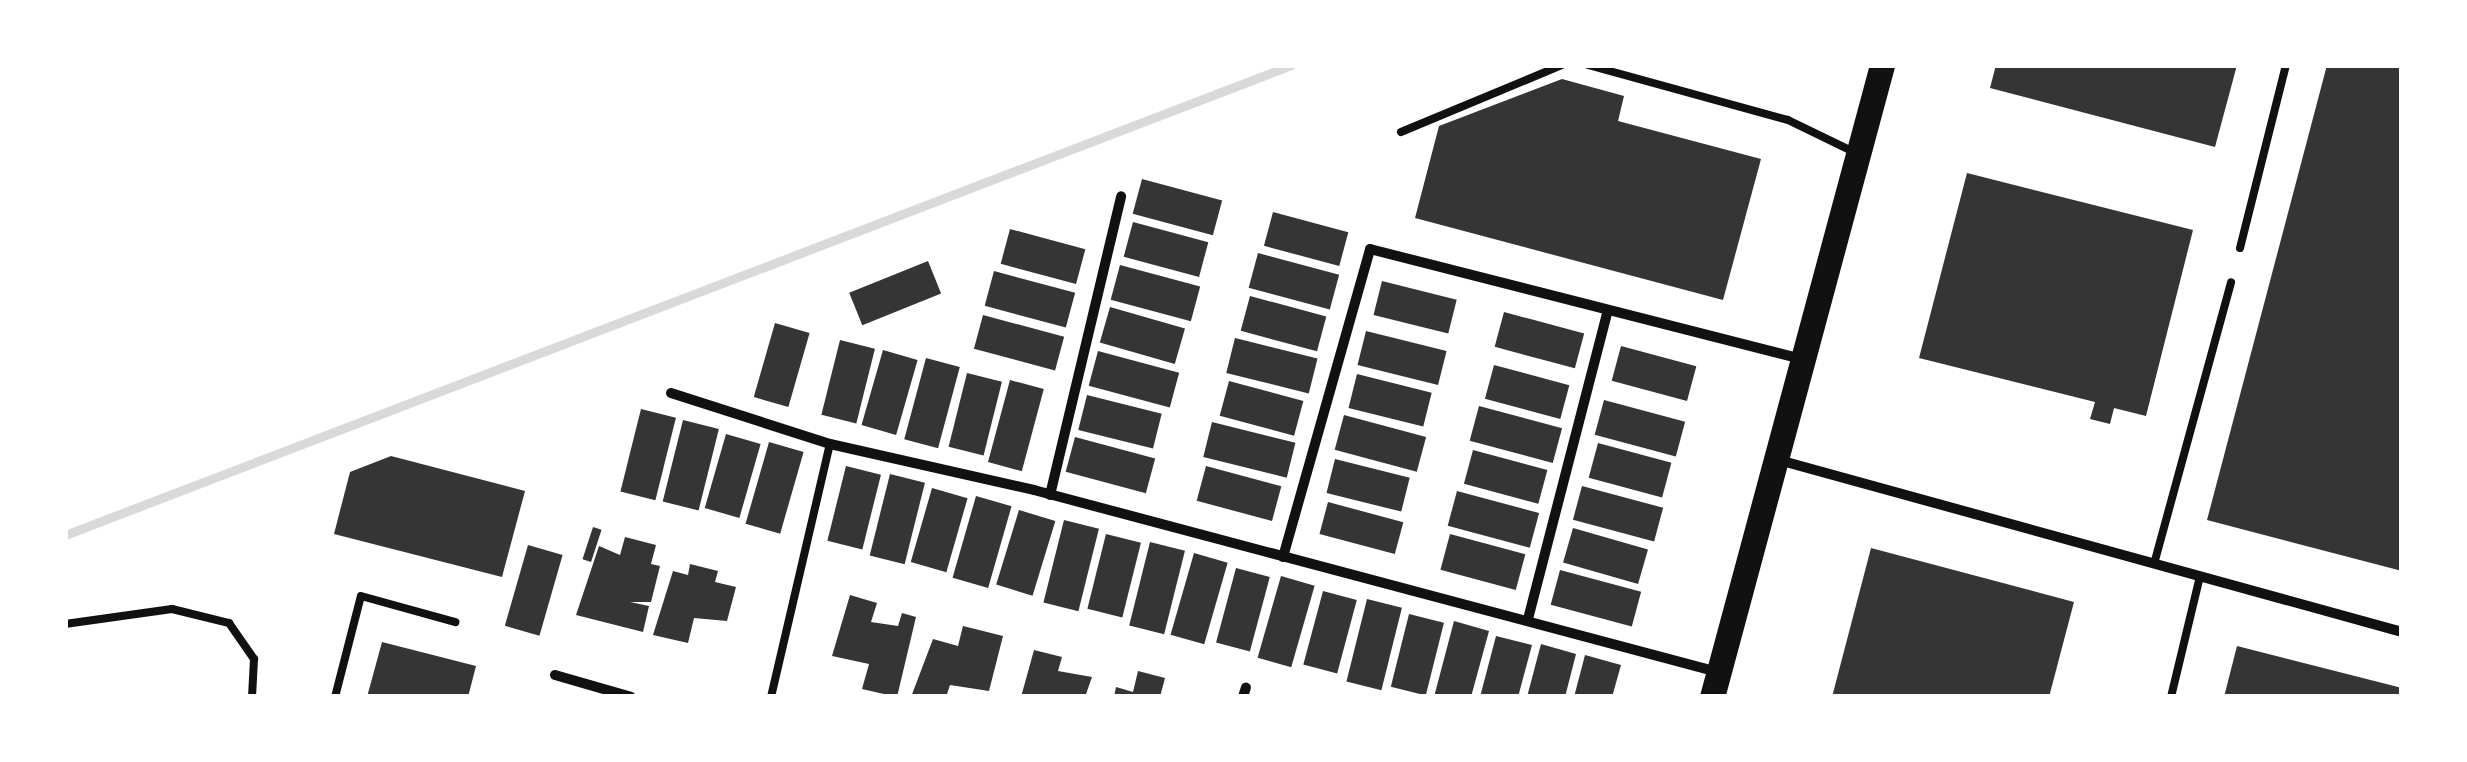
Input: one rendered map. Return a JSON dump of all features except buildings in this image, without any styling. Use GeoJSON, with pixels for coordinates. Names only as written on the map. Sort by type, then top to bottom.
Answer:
{"type":"FeatureCollection","features":[{"type":"Feature","properties":{"kind":"main road"},"geometry":{"type":"LineString","coordinates":[[1716,685],[1882,65]]}},
{"type":"Feature","properties":{"kind":"street"},"geometry":{"type":"LineString","coordinates":[[1050,495],[1121,196]]}},
{"type":"Feature","properties":{"kind":"street"},"geometry":{"type":"LineString","coordinates":[[1283,558],[1370,249],[1805,360]]}},
{"type":"Feature","properties":{"kind":"street"},"geometry":{"type":"LineString","coordinates":[[1528,619],[1608,310]]}},
{"type":"Feature","properties":{"kind":"street"},"geometry":{"type":"LineString","coordinates":[[671,392],[830,444],[1050,495],[1528,619],[1716,685]]}},
{"type":"Feature","properties":{"kind":"street"},"geometry":{"type":"LineString","coordinates":[[1778,459],[2402,632]]}},
{"type":"Feature","properties":{"kind":"street"},"geometry":{"type":"LineString","coordinates":[[556,675],[631,697]]}},
{"type":"Feature","properties":{"kind":"lane"},"geometry":{"type":"LineString","coordinates":[[1401,132],[1562,65]]}},
{"type":"Feature","properties":{"kind":"lane"},"geometry":{"type":"LineString","coordinates":[[1588,65],[1788,120],[1858,154]]}},
{"type":"Feature","properties":{"kind":"lane"},"geometry":{"type":"LineString","coordinates":[[2240,248],[2286,65]]}},
{"type":"Feature","properties":{"kind":"lane"},"geometry":{"type":"LineString","coordinates":[[2154,564],[2231,282]]}},
{"type":"Feature","properties":{"kind":"lane"},"geometry":{"type":"LineString","coordinates":[[771,697],[830,444]]}},
{"type":"Feature","properties":{"kind":"lane"},"geometry":{"type":"LineString","coordinates":[[2171,697],[2200,576]]}},
{"type":"Feature","properties":{"kind":"lane"},"geometry":{"type":"LineString","coordinates":[[335,697],[361,596],[455,622]]}},
{"type":"Feature","properties":{"kind":"lane"},"geometry":{"type":"LineString","coordinates":[[65,624],[172,608],[229,624],[254,660],[252,697]]}},
{"type":"Feature","properties":{"kind":"waterway"},"geometry":{"type":"LineString","coordinates":[[65,535],[1291,65]]}}]}
